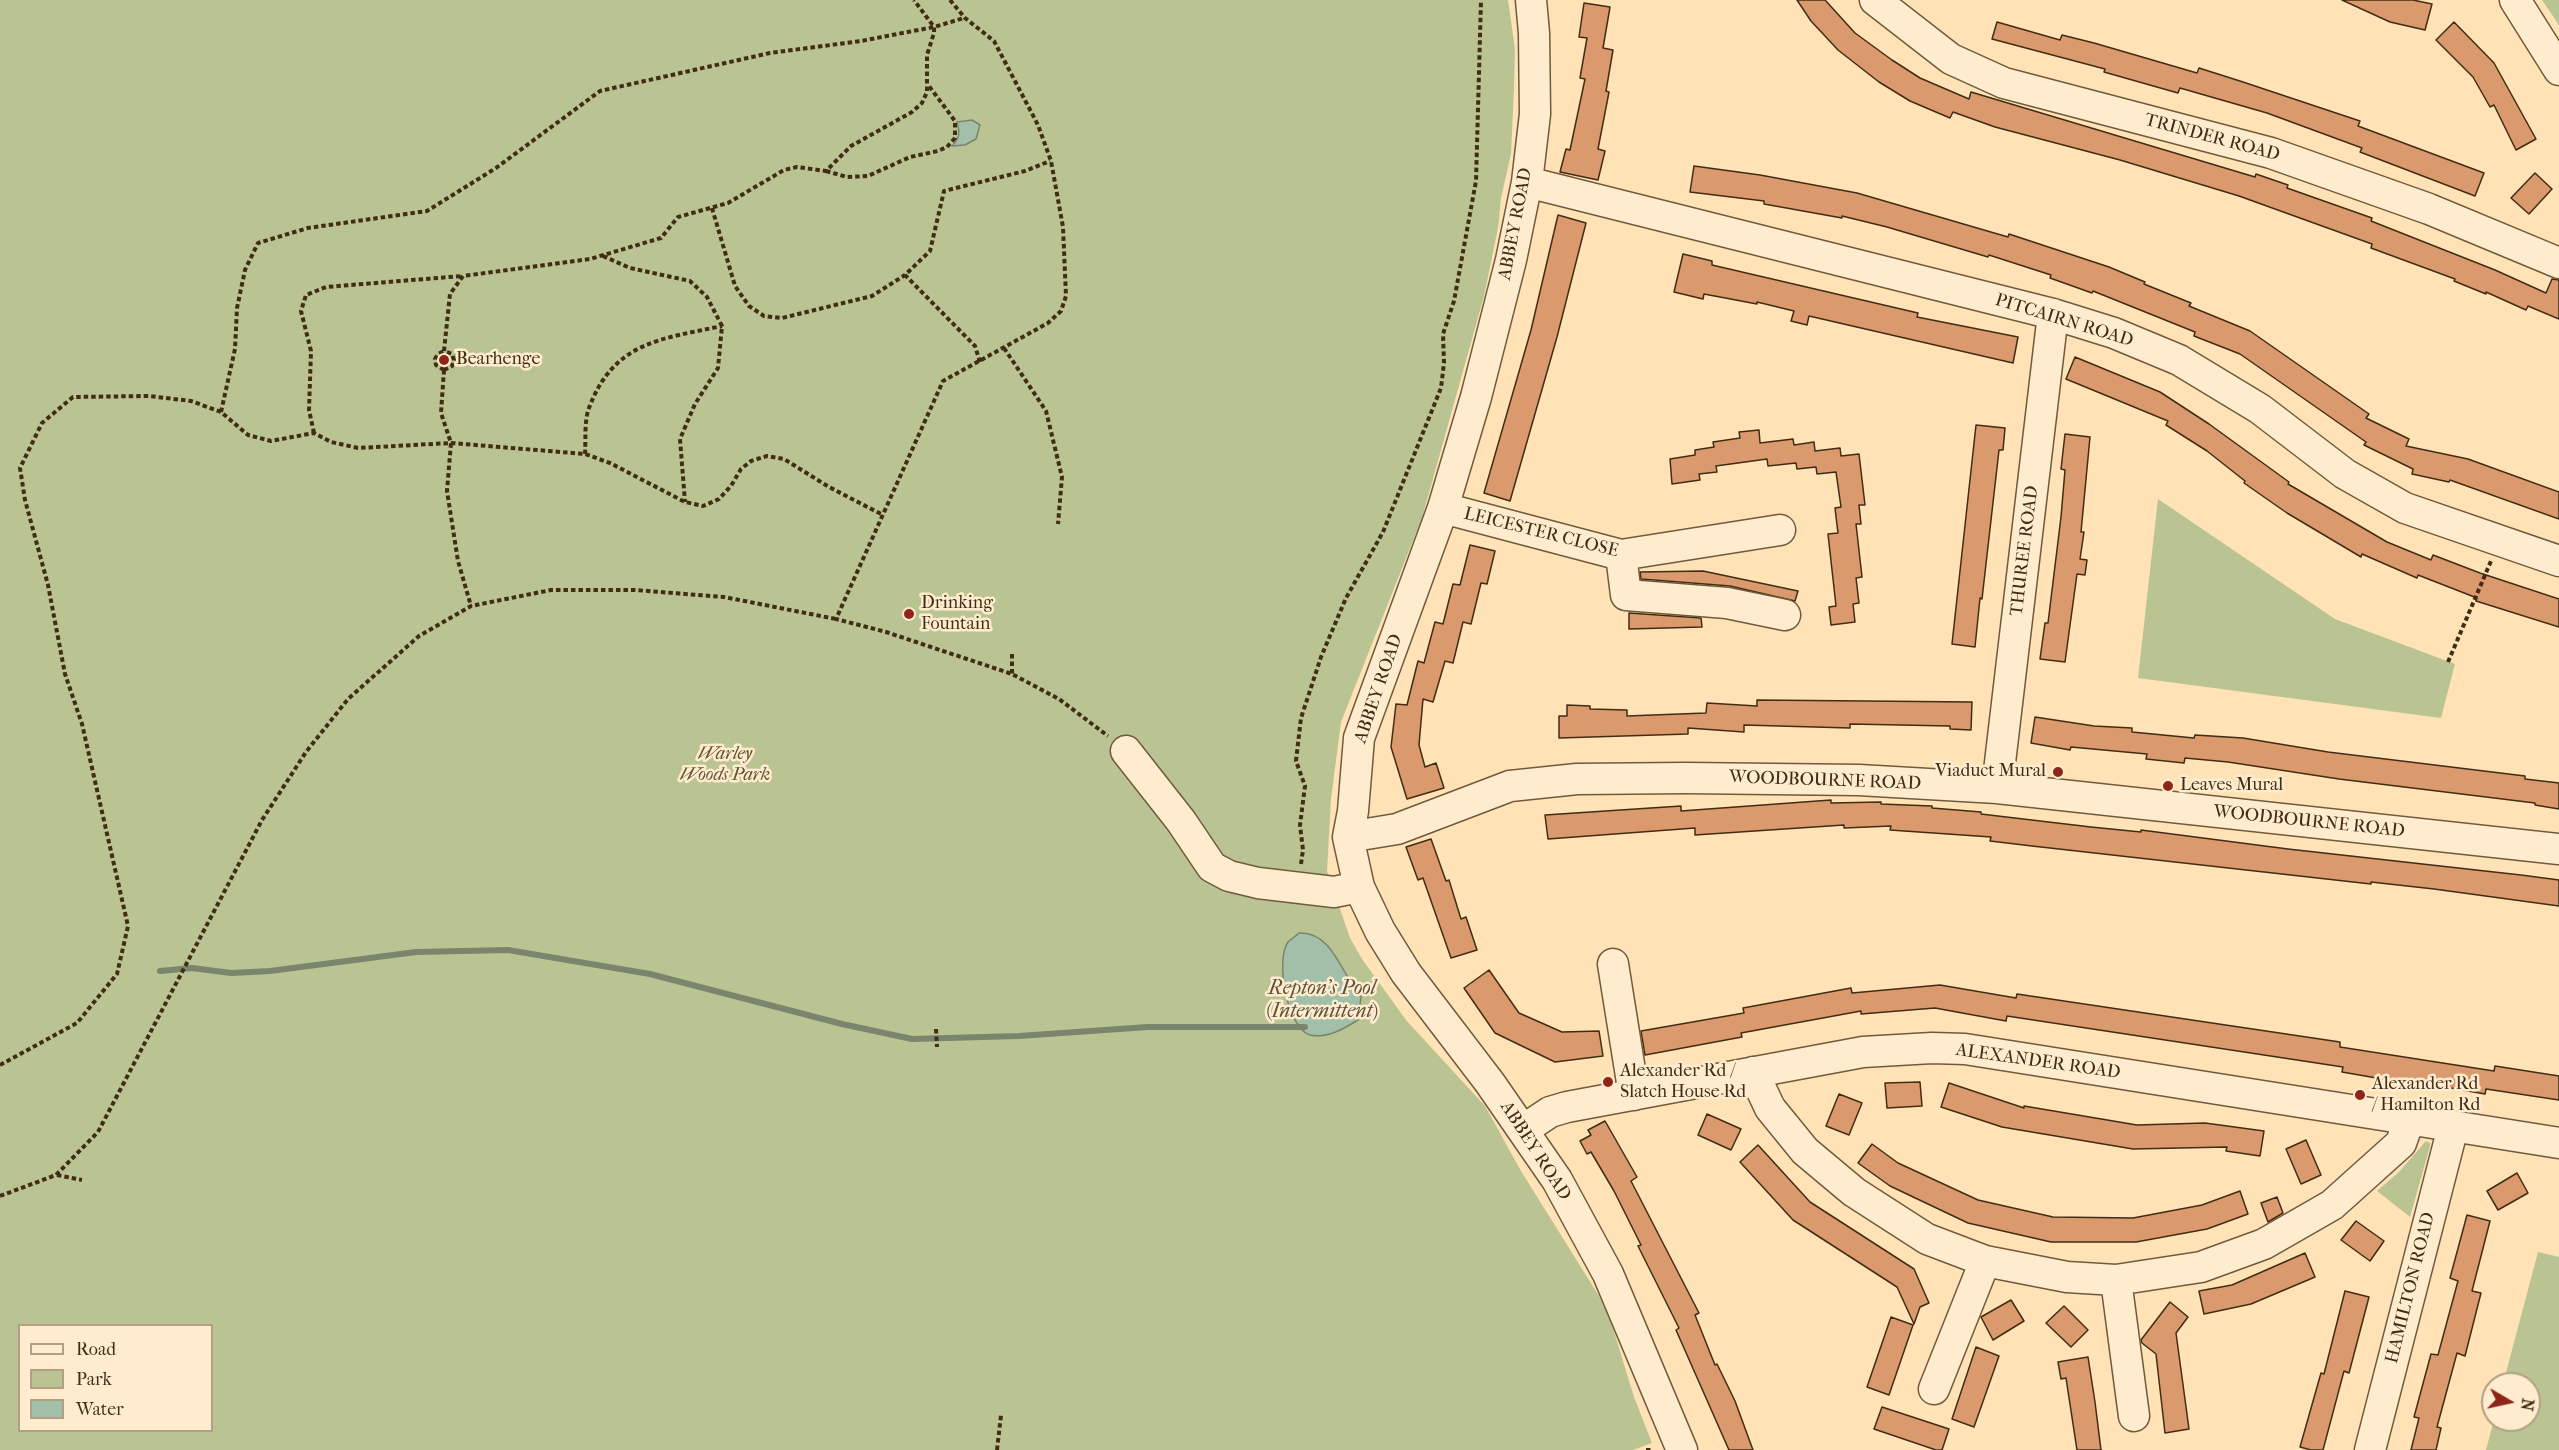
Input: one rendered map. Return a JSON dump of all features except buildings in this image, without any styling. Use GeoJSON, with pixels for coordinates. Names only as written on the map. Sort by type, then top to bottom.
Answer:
{"type":"FeatureCollection","features":[{"type":"Feature","properties":{"kind":"street","name":"ABBEY ROAD"},"geometry":{"type":"LineString","coordinates":[[1531,0],[1535,114],[1527,182],[1511,260],[1479,386],[1443,508],[1359,738],[1353,812],[1348,837],[1359,887],[1380,931],[1406,973],[1523,1130],[1557,1180],[1608,1274],[1682,1450]]}},
{"type":"Feature","properties":{"kind":"street","name":"TRINDER ROAD"},"geometry":{"type":"LineString","coordinates":[[1875,0],[1951,59],[2004,83],[2271,153],[2429,209],[2559,263]]}},
{"type":"Feature","properties":{"kind":"street"},"geometry":{"type":"LineString","coordinates":[[2515,0],[2559,70]]}},
{"type":"Feature","properties":{"kind":"street","name":"PITCAIRN ROAD"},"geometry":{"type":"LineString","coordinates":[[1527,182],[2053,314],[2114,333],[2179,360],[2260,409],[2345,474],[2404,508],[2559,561]]}},
{"type":"Feature","properties":{"kind":"street","name":"THUREE ROAD"},"geometry":{"type":"LineString","coordinates":[[1997,788],[2053,314]]}},
{"type":"Feature","properties":{"kind":"street","name":"LEICESTER CLOSE"},"geometry":{"type":"LineString","coordinates":[[1443,508],[1621,555],[1780,530]]}},
{"type":"Feature","properties":{"kind":"street"},"geometry":{"type":"LineString","coordinates":[[1621,555],[1626,595],[1727,603],[1785,615]]}},
{"type":"Feature","properties":{"kind":"street"},"geometry":{"type":"LineString","coordinates":[[1126,751],[1181,821],[1212,867],[1229,876],[1298,889],[1334,892],[1359,887]]}},
{"type":"Feature","properties":{"kind":"street","name":"WOODBOURNE ROAD"},"geometry":{"type":"LineString","coordinates":[[1348,837],[1397,829],[1510,786],[1577,779],[1859,780],[1997,788],[2559,849]]}},
{"type":"Feature","properties":{"kind":"street"},"geometry":{"type":"LineString","coordinates":[[1613,964],[1634,1095]]}},
{"type":"Feature","properties":{"kind":"street","name":"ALEXANDER ROAD"},"geometry":{"type":"LineString","coordinates":[[1523,1130],[1550,1112],[1634,1095],[1863,1052],[1932,1048],[1965,1049],[2559,1143]]}},
{"type":"Feature","properties":{"kind":"street"},"geometry":{"type":"LineString","coordinates":[[1753,1072],[1770,1108],[1805,1151],[1854,1192],[1927,1239],[1985,1261],[2067,1277],[2116,1280],[2201,1267],[2264,1244],[2332,1205],[2401,1143],[2409,1120]]}},
{"type":"Feature","properties":{"kind":"street","name":"HAMILTON ROAD"},"geometry":{"type":"LineString","coordinates":[[2370,1450],[2453,1127]]}},
{"type":"Feature","properties":{"kind":"street"},"geometry":{"type":"LineString","coordinates":[[1934,1389],[1985,1261]]}},
{"type":"Feature","properties":{"kind":"street"},"geometry":{"type":"LineString","coordinates":[[2116,1280],[2134,1416]]}},
{"type":"Feature","properties":{"kind":"path"},"geometry":{"type":"LineString","coordinates":[[914,0],[934,27]]}},
{"type":"Feature","properties":{"kind":"path"},"geometry":{"type":"LineString","coordinates":[[836,619],[881,514],[943,381],[1048,323],[1061,311],[1066,296],[1063,227],[1051,161],[1038,125],[994,41],[965,18],[950,0]]}},
{"type":"Feature","properties":{"kind":"path"},"geometry":{"type":"LineString","coordinates":[[1298,889],[1302,850],[1300,825],[1305,786],[1296,761],[1301,718],[1321,657],[1342,607],[1383,532],[1441,388],[1444,363],[1443,334],[1454,301],[1476,181],[1481,0]]}},
{"type":"Feature","properties":{"kind":"path"},"geometry":{"type":"LineString","coordinates":[[221,412],[235,349],[237,308],[245,270],[258,243],[308,228],[427,212],[496,168],[600,91],[770,53],[861,41],[934,27],[965,18]]}},
{"type":"Feature","properties":{"kind":"path"},"geometry":{"type":"LineString","coordinates":[[826,171],[851,146],[912,112],[922,103],[928,85],[927,55],[934,27]]}},
{"type":"Feature","properties":{"kind":"path"},"geometry":{"type":"LineString","coordinates":[[314,433],[309,410],[311,351],[301,311],[306,295],[326,287],[462,276],[590,259],[661,238],[678,216],[728,203],[784,170],[797,167],[847,177],[868,176],[910,157],[938,151],[947,147],[955,138],[956,121],[928,85]]}},
{"type":"Feature","properties":{"kind":"path"},"geometry":{"type":"LineString","coordinates":[[712,208],[735,286],[749,306],[764,316],[782,318],[872,296],[905,275],[930,251],[944,191],[1025,171],[1051,161]]}},
{"type":"Feature","properties":{"kind":"path"},"geometry":{"type":"LineString","coordinates":[[602,256],[630,268],[690,281],[707,297],[722,326],[718,368],[694,404],[680,439],[685,502]]}},
{"type":"Feature","properties":{"kind":"path"},"geometry":{"type":"LineString","coordinates":[[905,275],[975,346],[980,362]]}},
{"type":"Feature","properties":{"kind":"path"},"geometry":{"type":"LineString","coordinates":[[444,351],[450,294],[462,276]]}},
{"type":"Feature","properties":{"kind":"path"},"geometry":{"type":"LineString","coordinates":[[585,454],[588,409],[605,378],[627,353],[655,340],[722,326]]}},
{"type":"Feature","properties":{"kind":"path"},"geometry":{"type":"LineString","coordinates":[[1004,348],[1046,411],[1062,477],[1058,524]]}},
{"type":"Feature","properties":{"kind":"path"},"geometry":{"type":"LineString","coordinates":[[444,351],[452,354],[454,360],[452,366],[444,370],[436,365],[435,359],[444,351]]}},
{"type":"Feature","properties":{"kind":"path"},"geometry":{"type":"LineString","coordinates":[[444,370],[441,412],[451,443],[447,491],[458,561],[471,606]]}},
{"type":"Feature","properties":{"kind":"path"},"geometry":{"type":"LineString","coordinates":[[0,1065],[78,1023],[117,974],[128,926],[82,724],[65,675],[48,585],[25,501],[20,468],[42,423],[74,397],[149,396],[191,401],[221,412],[248,435],[271,441],[314,433],[331,442],[358,448],[451,443],[585,454],[610,463],[685,502],[703,506],[719,499],[731,486],[741,469],[751,461],[766,456],[784,459],[829,487],[881,514]]}},
{"type":"Feature","properties":{"kind":"path"},"geometry":{"type":"LineString","coordinates":[[2448,662],[2499,541]]}},
{"type":"Feature","properties":{"kind":"path"},"geometry":{"type":"LineString","coordinates":[[0,1196],[56,1175],[98,1132],[262,820],[306,752],[348,699],[419,636],[471,606],[551,590],[635,590],[724,597],[836,619],[886,632],[1012,674],[1059,699],[1126,751]]}},
{"type":"Feature","properties":{"kind":"path"},"geometry":{"type":"LineString","coordinates":[[1012,654],[1012,674]]}},
{"type":"Feature","properties":{"kind":"path"},"geometry":{"type":"LineString","coordinates":[[936,1029],[937,1047]]}},
{"type":"Feature","properties":{"kind":"path"},"geometry":{"type":"LineString","coordinates":[[56,1175],[82,1180]]}},
{"type":"Feature","properties":{"kind":"path"},"geometry":{"type":"LineString","coordinates":[[997,1450],[1001,1415]]}},
{"type":"Feature","properties":{"kind":"path"},"geometry":{"type":"LineString","coordinates":[[1646,1450],[1652,1450]]}},
{"type":"Feature","properties":{"kind":"green space","name":"Warley Woods Park"},"geometry":{"type":"Polygon","coordinates":[[[0,0],[1508,0],[1515,49],[1511,154],[1484,296],[1422,518],[1341,722],[1331,799],[1327,871],[1350,938],[1362,959],[1406,1020],[1485,1106],[1521,1171],[1599,1296],[1612,1325],[1634,1397],[1652,1443],[1633,1450],[0,1450],[0,0]]]}},
{"type":"Feature","properties":{"kind":"green space"},"geometry":{"type":"Polygon","coordinates":[[[2542,0],[2559,0],[2559,26],[2557,22],[2542,0]]]}},
{"type":"Feature","properties":{"kind":"green space"},"geometry":{"type":"Polygon","coordinates":[[[2158,499],[2335,619],[2455,664],[2441,718],[2138,678],[2158,499]]]}},
{"type":"Feature","properties":{"kind":"green space"},"geometry":{"type":"Polygon","coordinates":[[[2426,1141],[2430,1143],[2430,1146],[2410,1217],[2377,1191],[2399,1172],[2426,1141]]]}},
{"type":"Feature","properties":{"kind":"green space"},"geometry":{"type":"Polygon","coordinates":[[[2538,1252],[2559,1257],[2559,1450],[2486,1450],[2491,1432],[2541,1432],[2541,1372],[2506,1372],[2538,1252]]]}},
{"type":"Feature","properties":{"kind":"water"},"geometry":{"type":"Polygon","coordinates":[[[972,120],[980,125],[976,139],[965,145],[952,146],[959,135],[957,122],[972,120]]]}},
{"type":"Feature","properties":{"kind":"water","name":"Repton's Pool (Intermittent)"},"geometry":{"type":"Polygon","coordinates":[[[1299,933],[1311,934],[1329,947],[1361,997],[1358,1020],[1329,1034],[1316,1036],[1302,1030],[1290,1007],[1283,977],[1284,951],[1288,942],[1299,933]]]}},
{"type":"Feature","properties":{"kind":"waterway"},"geometry":{"type":"LineString","coordinates":[[160,971],[192,968],[231,973],[270,971],[416,952],[508,950],[650,974],[842,1024],[912,1039],[1019,1036],[1148,1027],[1305,1027]]}},
{"type":"Feature","properties":{"kind":"place","name":"Bearhenge"},"geometry":{"type":"Point","coordinates":[444,360]}},
{"type":"Feature","properties":{"kind":"place","name":"Drinking Fountain"},"geometry":{"type":"Point","coordinates":[909,614]}},
{"type":"Feature","properties":{"kind":"place","name":"Viaduct Mural"},"geometry":{"type":"Point","coordinates":[2058,772]}},
{"type":"Feature","properties":{"kind":"place","name":"Leaves Mural"},"geometry":{"type":"Point","coordinates":[2168,786]}},
{"type":"Feature","properties":{"kind":"place","name":"Alexander Rd / Slatch House Rd"},"geometry":{"type":"Point","coordinates":[1608,1082]}},
{"type":"Feature","properties":{"kind":"place","name":"Alexander Rd / Hamilton Rd"},"geometry":{"type":"Point","coordinates":[2360,1095]}}]}
